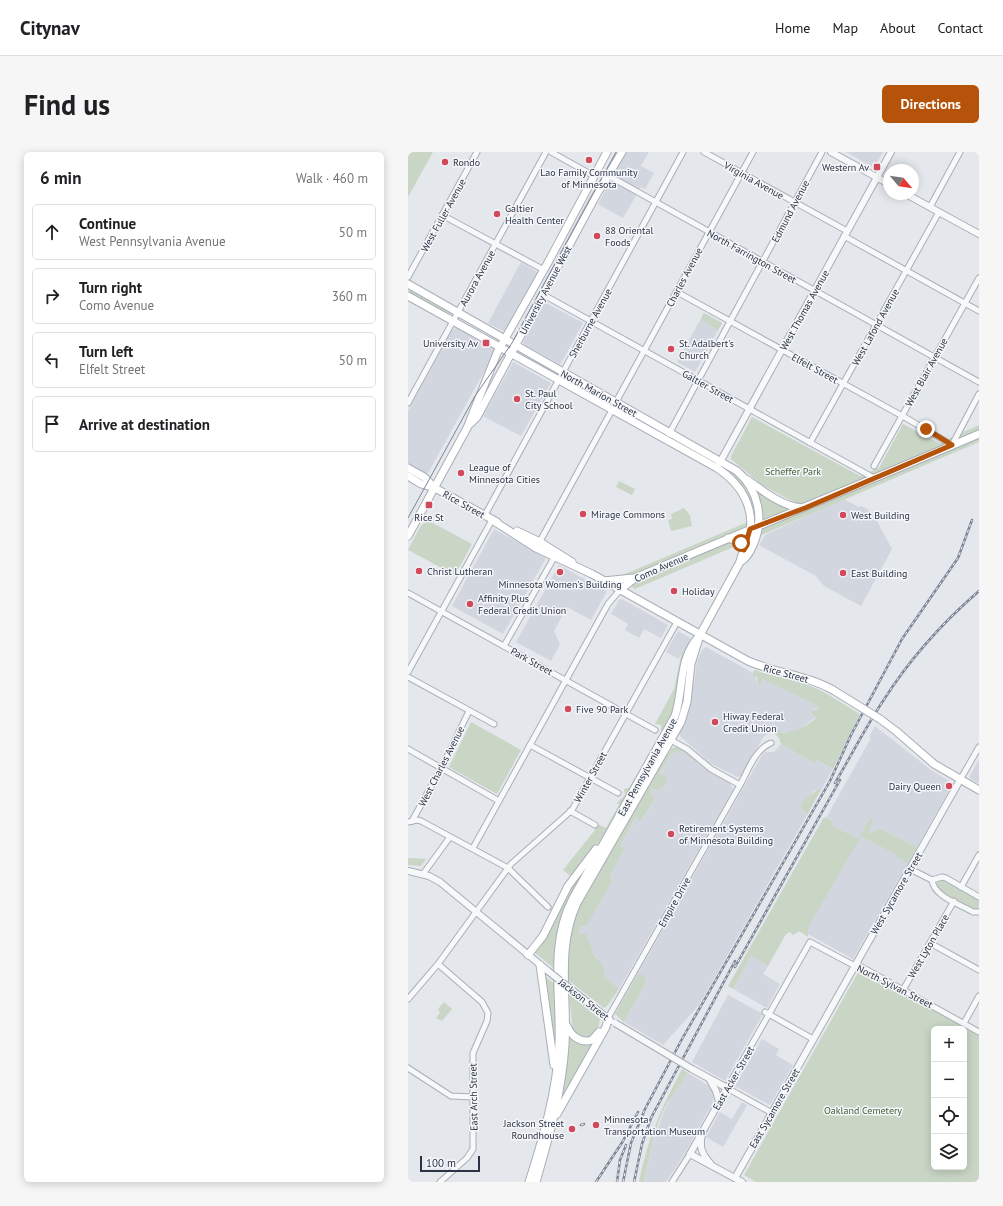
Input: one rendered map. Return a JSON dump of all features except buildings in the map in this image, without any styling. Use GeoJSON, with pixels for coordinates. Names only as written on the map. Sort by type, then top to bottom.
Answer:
{"type":"FeatureCollection","features":[{"type":"Feature","properties":{"kind":"main road","name":"University Avenue West"},"geometry":{"type":"LineString","coordinates":[[408,536],[467,428],[491,365],[500,347],[544,270],[607,152]]}},
{"type":"Feature","properties":{"kind":"main road","name":"University Avenue West"},"geometry":{"type":"LineString","coordinates":[[467,428],[477,417],[542,294],[622,152]]}},
{"type":"Feature","properties":{"kind":"main road","name":"North Marion Street"},"geometry":{"type":"LineString","coordinates":[[408,284],[505,338],[562,373],[721,461],[742,475],[751,487],[756,498],[759,525]]}},
{"type":"Feature","properties":{"kind":"main road","name":"North Marion Street"},"geometry":{"type":"LineString","coordinates":[[408,296],[717,468],[733,479],[744,495],[750,512],[750,529],[740,562]]}},
{"type":"Feature","properties":{"kind":"main road","name":"Como Avenue"},"geometry":{"type":"LineString","coordinates":[[620,590],[635,578],[979,434]]}},
{"type":"Feature","properties":{"kind":"main road","name":"Rice Street"},"geometry":{"type":"LineString","coordinates":[[408,468],[424,477],[435,488]]}},
{"type":"Feature","properties":{"kind":"main road"},"geometry":{"type":"LineString","coordinates":[[742,475],[763,491],[786,504],[805,508]]}},
{"type":"Feature","properties":{"kind":"main road","name":"Rice Street"},"geometry":{"type":"LineString","coordinates":[[408,476],[421,484],[435,488],[485,515],[758,666],[808,678],[833,690],[896,730],[934,764],[979,790]]}},
{"type":"Feature","properties":{"kind":"main road"},"geometry":{"type":"LineString","coordinates":[[740,562],[745,559],[753,546],[759,525]]}},
{"type":"Feature","properties":{"kind":"main road"},"geometry":{"type":"LineString","coordinates":[[728,538],[740,542],[744,546],[744,550]]}},
{"type":"Feature","properties":{"kind":"main road","name":"East Pennsylvania Avenue"},"geometry":{"type":"LineString","coordinates":[[530,1182],[555,1076],[559,1045],[557,956],[560,934],[572,900],[612,829],[685,710],[692,664],[700,634],[740,562]]}},
{"type":"Feature","properties":{"kind":"main road"},"geometry":{"type":"LineString","coordinates":[[604,581],[635,578]]}},
{"type":"Feature","properties":{"kind":"main road","name":"East Pennsylvania Avenue"},"geometry":{"type":"LineString","coordinates":[[536,1182],[551,1127],[563,1067],[566,1018],[565,945],[571,917],[577,903],[668,738]]}},
{"type":"Feature","properties":{"kind":"main road"},"geometry":{"type":"LineString","coordinates":[[528,955],[543,936],[568,886],[612,829]]}},
{"type":"Feature","properties":{"kind":"main road"},"geometry":{"type":"LineString","coordinates":[[540,965],[555,1076]]}},
{"type":"Feature","properties":{"kind":"main road"},"geometry":{"type":"LineString","coordinates":[[566,1018],[568,1030],[572,1035],[582,1041],[588,1042],[595,1038],[608,1018]]}},
{"type":"Feature","properties":{"kind":"main road"},"geometry":{"type":"LineString","coordinates":[[551,1127],[606,1027],[608,1018]]}},
{"type":"Feature","properties":{"kind":"street","name":"West Fuller Avenue"},"geometry":{"type":"LineString","coordinates":[[408,277],[477,152]]}},
{"type":"Feature","properties":{"kind":"street","name":"Aurora Avenue"},"geometry":{"type":"LineString","coordinates":[[408,403],[546,152]]}},
{"type":"Feature","properties":{"kind":"street"},"geometry":{"type":"LineString","coordinates":[[551,152],[594,176]]}},
{"type":"Feature","properties":{"kind":"street","name":"Sherburne Avenue"},"geometry":{"type":"LineString","coordinates":[[485,515],[684,152]]}},
{"type":"Feature","properties":{"kind":"street","name":"Virginia Avenue"},"geometry":{"type":"LineString","coordinates":[[704,152],[795,202],[845,234],[979,311]]}},
{"type":"Feature","properties":{"kind":"street","name":"Charles Avenue"},"geometry":{"type":"LineString","coordinates":[[616,402],[753,152]]}},
{"type":"Feature","properties":{"kind":"street","name":"Edmund Avenue"},"geometry":{"type":"LineString","coordinates":[[666,440],[822,152]]}},
{"type":"Feature","properties":{"kind":"street"},"geometry":{"type":"LineString","coordinates":[[831,152],[883,181]]}},
{"type":"Feature","properties":{"kind":"street","name":"West Thomas Avenue"},"geometry":{"type":"LineString","coordinates":[[717,468],[891,152]]}},
{"type":"Feature","properties":{"kind":"street"},"geometry":{"type":"LineString","coordinates":[[930,207],[960,152]]}},
{"type":"Feature","properties":{"kind":"street","name":"North Farrington Street"},"geometry":{"type":"LineString","coordinates":[[609,176],[979,382]]}},
{"type":"Feature","properties":{"kind":"street"},"geometry":{"type":"LineString","coordinates":[[917,200],[979,234]]}},
{"type":"Feature","properties":{"kind":"street","name":"West Lafond Avenue"},"geometry":{"type":"LineString","coordinates":[[810,442],[844,384],[939,212]]}},
{"type":"Feature","properties":{"kind":"street"},"geometry":{"type":"LineString","coordinates":[[442,215],[544,270]]}},
{"type":"Feature","properties":{"kind":"street","name":"West Blair Avenue"},"geometry":{"type":"LineString","coordinates":[[874,466],[979,278]]}},
{"type":"Feature","properties":{"kind":"street","name":"Elfelt Street"},"geometry":{"type":"LineString","coordinates":[[677,292],[952,445]]}},
{"type":"Feature","properties":{"kind":"street","name":"Galtier Street"},"geometry":{"type":"LineString","coordinates":[[542,294],[874,478]]}},
{"type":"Feature","properties":{"kind":"street"},"geometry":{"type":"LineString","coordinates":[[952,445],[979,394]]}},
{"type":"Feature","properties":{"kind":"street"},"geometry":{"type":"LineString","coordinates":[[538,545],[612,410]]}},
{"type":"Feature","properties":{"kind":"street"},"geometry":{"type":"LineString","coordinates":[[408,672],[492,520]]}},
{"type":"Feature","properties":{"kind":"street"},"geometry":{"type":"LineString","coordinates":[[504,646],[556,555]]}},
{"type":"Feature","properties":{"kind":"street","name":"Como Avenue"},"geometry":{"type":"LineString","coordinates":[[473,848],[608,604],[620,590]]}},
{"type":"Feature","properties":{"kind":"street","name":"Park Street"},"geometry":{"type":"LineString","coordinates":[[408,593],[655,730]]}},
{"type":"Feature","properties":{"kind":"street","name":"Winter Street"},"geometry":{"type":"LineString","coordinates":[[408,999],[438,964],[508,868],[570,812],[677,622]]}},
{"type":"Feature","properties":{"kind":"street"},"geometry":{"type":"LineString","coordinates":[[408,677],[494,724]]}},
{"type":"Feature","properties":{"kind":"street","name":"West Charles Avenue"},"geometry":{"type":"LineString","coordinates":[[410,822],[442,768],[469,711]]}},
{"type":"Feature","properties":{"kind":"street"},"geometry":{"type":"LineString","coordinates":[[668,738],[686,749],[711,769],[740,786]]}},
{"type":"Feature","properties":{"kind":"street","name":"Empire Drive"},"geometry":{"type":"LineString","coordinates":[[608,1018],[759,751],[764,745],[771,743]]}},
{"type":"Feature","properties":{"kind":"street"},"geometry":{"type":"LineString","coordinates":[[530,745],[618,793]]}},
{"type":"Feature","properties":{"kind":"street","name":"West Sycamore Street"},"geometry":{"type":"LineString","coordinates":[[813,1039],[979,747]]}},
{"type":"Feature","properties":{"kind":"street"},"geometry":{"type":"LineString","coordinates":[[408,749],[499,801]]}},
{"type":"Feature","properties":{"kind":"street"},"geometry":{"type":"LineString","coordinates":[[570,812],[595,825]]}},
{"type":"Feature","properties":{"kind":"street"},"geometry":{"type":"LineString","coordinates":[[410,822],[421,821],[508,868],[548,907]]}},
{"type":"Feature","properties":{"kind":"street"},"geometry":{"type":"LineString","coordinates":[[423,874],[450,837]]}},
{"type":"Feature","properties":{"kind":"street"},"geometry":{"type":"LineString","coordinates":[[961,887],[979,856]]}},
{"type":"Feature","properties":{"kind":"street"},"geometry":{"type":"LineString","coordinates":[[910,869],[932,880],[942,877],[979,897]]}},
{"type":"Feature","properties":{"kind":"street","name":"Jackson Street"},"geometry":{"type":"LineString","coordinates":[[408,871],[423,874],[440,882],[540,965],[615,1023],[692,1069],[772,1113]]}},
{"type":"Feature","properties":{"kind":"street"},"geometry":{"type":"LineString","coordinates":[[932,880],[933,886],[937,892],[973,912],[979,912]]}},
{"type":"Feature","properties":{"kind":"street","name":"West Lyton Place"},"geometry":{"type":"LineString","coordinates":[[903,990],[954,901]]}},
{"type":"Feature","properties":{"kind":"street","name":"North Sylvan Street"},"geometry":{"type":"LineString","coordinates":[[810,942],[855,966],[860,966],[979,1032]]}},
{"type":"Feature","properties":{"kind":"street","name":"East Acker Street"},"geometry":{"type":"LineString","coordinates":[[672,1182],[690,1154],[767,1013],[810,942]]}},
{"type":"Feature","properties":{"kind":"street"},"geometry":{"type":"LineString","coordinates":[[930,943],[979,970]]}},
{"type":"Feature","properties":{"kind":"street","name":"East Arch Street"},"geometry":{"type":"LineString","coordinates":[[438,964],[482,1002],[487,1008],[488,1018],[473,1053],[473,1149],[467,1158],[440,1182]]}},
{"type":"Feature","properties":{"kind":"street"},"geometry":{"type":"LineString","coordinates":[[964,1023],[979,996]]}},
{"type":"Feature","properties":{"kind":"street"},"geometry":{"type":"LineString","coordinates":[[767,1013],[813,1039]]}},
{"type":"Feature","properties":{"kind":"street","name":"East Sycamore Street"},"geometry":{"type":"LineString","coordinates":[[735,1178],[813,1039]]}},
{"type":"Feature","properties":{"kind":"street"},"geometry":{"type":"LineString","coordinates":[[408,1068],[454,1098],[473,1097]]}},
{"type":"Feature","properties":{"kind":"street"},"geometry":{"type":"LineString","coordinates":[[706,1076],[713,1084],[719,1102]]}},
{"type":"Feature","properties":{"kind":"street"},"geometry":{"type":"LineString","coordinates":[[703,1130],[701,1148],[703,1155],[714,1166]]}},
{"type":"Feature","properties":{"kind":"street"},"geometry":{"type":"LineString","coordinates":[[690,1154],[742,1182]]}},
{"type":"Feature","properties":{"kind":"shaded area"},"geometry":{"type":"Polygon","coordinates":[[[626,152],[649,152],[641,166],[654,173],[645,189],[641,187],[623,218],[598,204],[626,152]]]}},
{"type":"Feature","properties":{"kind":"shaded area"},"geometry":{"type":"Polygon","coordinates":[[[846,152],[883,152],[874,168],[846,152]]]}},
{"type":"Feature","properties":{"kind":"shaded area"},"geometry":{"type":"Polygon","coordinates":[[[521,262],[536,271],[538,274],[507,329],[503,331],[488,323],[521,262]]]}},
{"type":"Feature","properties":{"kind":"shaded area"},"geometry":{"type":"Polygon","coordinates":[[[544,302],[583,323],[560,365],[525,346],[523,342],[544,302]]]}},
{"type":"Feature","properties":{"kind":"shaded area"},"geometry":{"type":"Polygon","coordinates":[[[704,313],[722,323],[695,372],[677,362],[704,313]]]}},
{"type":"Feature","properties":{"kind":"shaded area"},"geometry":{"type":"Polygon","coordinates":[[[458,327],[494,348],[495,352],[428,473],[425,474],[408,464],[408,411],[452,330],[458,327]]]}},
{"type":"Feature","properties":{"kind":"shaded area","name":"St. Paul City School"},"geometry":{"type":"Polygon","coordinates":[[[513,362],[551,383],[521,436],[483,416],[513,362]]]}},
{"type":"Feature","properties":{"kind":"shaded area"},"geometry":{"type":"Polygon","coordinates":[[[844,499],[858,507],[862,506],[872,512],[892,549],[861,606],[824,586],[816,576],[759,545],[765,535],[844,499]]]}},
{"type":"Feature","properties":{"kind":"shaded area"},"geometry":{"type":"Polygon","coordinates":[[[494,529],[546,558],[503,634],[452,606],[494,529]]]}},
{"type":"Feature","properties":{"kind":"shaded area"},"geometry":{"type":"Polygon","coordinates":[[[559,565],[606,591],[606,593],[591,620],[567,607],[554,631],[560,644],[551,661],[516,642],[559,565]]]}},
{"type":"Feature","properties":{"kind":"shaded area"},"geometry":{"type":"Polygon","coordinates":[[[622,599],[668,625],[661,638],[644,629],[639,638],[625,630],[628,624],[611,614],[619,600],[622,599]]]}},
{"type":"Feature","properties":{"kind":"shaded area"},"geometry":{"type":"Polygon","coordinates":[[[678,631],[690,638],[685,652],[682,651],[679,659],[666,652],[678,631]]]}},
{"type":"Feature","properties":{"kind":"shaded area"},"geometry":{"type":"Polygon","coordinates":[[[706,647],[755,674],[758,686],[763,678],[820,707],[814,709],[813,715],[816,717],[801,728],[792,732],[770,733],[764,736],[741,776],[737,777],[710,763],[679,735],[692,681],[694,684],[697,661],[702,650],[706,647]]]}},
{"type":"Feature","properties":{"kind":"shaded area"},"geometry":{"type":"Polygon","coordinates":[[[875,726],[931,770],[953,783],[917,847],[880,829],[869,833],[868,832],[873,818],[871,817],[858,838],[834,827],[832,821],[826,818],[871,738],[869,737],[875,726]]]}},
{"type":"Feature","properties":{"kind":"shaded area"},"geometry":{"type":"Polygon","coordinates":[[[781,744],[814,763],[816,760],[833,769],[821,790],[814,791],[808,799],[803,810],[807,815],[699,1005],[663,1045],[624,1022],[646,982],[639,974],[637,975],[762,755],[765,752],[774,752],[781,744]]]}},
{"type":"Feature","properties":{"kind":"shaded area"},"geometry":{"type":"Polygon","coordinates":[[[682,751],[701,766],[730,783],[733,790],[619,989],[605,977],[591,948],[579,934],[579,927],[584,927],[612,879],[610,875],[625,848],[620,845],[637,816],[642,820],[655,798],[650,793],[653,787],[660,789],[666,783],[664,775],[659,775],[672,753],[682,751]]]}},
{"type":"Feature","properties":{"kind":"shaded area"},"geometry":{"type":"Polygon","coordinates":[[[979,759],[979,783],[970,779],[970,776],[979,759]]]}},
{"type":"Feature","properties":{"kind":"shaded area"},"geometry":{"type":"Polygon","coordinates":[[[861,835],[897,855],[897,857],[908,863],[853,959],[808,934],[808,928],[861,835]]]}},
{"type":"Feature","properties":{"kind":"shaded area"},"geometry":{"type":"Polygon","coordinates":[[[751,956],[768,966],[763,974],[780,984],[767,1008],[733,989],[751,956]]]}},
{"type":"Feature","properties":{"kind":"shaded area"},"geometry":{"type":"Polygon","coordinates":[[[728,995],[763,1014],[725,1081],[692,1062],[728,995]]]}},
{"type":"Feature","properties":{"kind":"shaded area"},"geometry":{"type":"Polygon","coordinates":[[[762,1039],[779,1049],[776,1055],[793,1065],[770,1105],[735,1086],[762,1039]]]}},
{"type":"Feature","properties":{"kind":"shaded area"},"geometry":{"type":"Polygon","coordinates":[[[688,1073],[709,1086],[714,1096],[712,1104],[684,1155],[666,1182],[644,1182],[652,1146],[662,1116],[670,1099],[688,1073]]]}},
{"type":"Feature","properties":{"kind":"shaded area"},"geometry":{"type":"Polygon","coordinates":[[[742,1102],[747,1105],[723,1147],[706,1137],[720,1112],[732,1119],[742,1102]]]}},
{"type":"Feature","properties":{"kind":"green space"},"geometry":{"type":"Polygon","coordinates":[[[408,152],[433,152],[408,197],[408,152]]]}},
{"type":"Feature","properties":{"kind":"green space"},"geometry":{"type":"Polygon","coordinates":[[[410,287],[452,311],[450,314],[408,293],[410,287]]]}},
{"type":"Feature","properties":{"kind":"green space"},"geometry":{"type":"Polygon","coordinates":[[[704,313],[722,323],[718,330],[701,319],[704,313]]]}},
{"type":"Feature","properties":{"kind":"green space","name":"Scheffer Park"},"geometry":{"type":"Polygon","coordinates":[[[752,417],[860,476],[879,468],[903,424],[939,443],[979,425],[979,442],[635,589],[618,577],[755,519],[750,497],[737,479],[725,469],[725,467],[754,488],[786,506],[794,502],[762,485],[731,459],[731,456],[752,417]]]}},
{"type":"Feature","properties":{"kind":"green space"},"geometry":{"type":"Polygon","coordinates":[[[619,481],[635,489],[632,495],[616,487],[619,481]]]}},
{"type":"Feature","properties":{"kind":"green space"},"geometry":{"type":"Polygon","coordinates":[[[684,508],[690,515],[692,526],[671,531],[668,520],[672,519],[671,514],[684,508]]]}},
{"type":"Feature","properties":{"kind":"green space"},"geometry":{"type":"Polygon","coordinates":[[[427,520],[472,544],[455,575],[408,550],[420,527],[427,520]]]}},
{"type":"Feature","properties":{"kind":"green space"},"geometry":{"type":"Polygon","coordinates":[[[682,651],[685,652],[675,710],[606,833],[572,877],[563,870],[599,825],[606,828],[619,805],[617,803],[625,795],[624,789],[629,788],[661,733],[661,725],[655,724],[674,689],[682,651]]]}},
{"type":"Feature","properties":{"kind":"green space"},"geometry":{"type":"Polygon","coordinates":[[[754,670],[802,683],[800,689],[803,683],[822,691],[860,714],[833,769],[817,760],[814,763],[781,744],[779,738],[773,732],[776,729],[781,731],[781,733],[796,730],[808,724],[816,718],[811,712],[820,707],[763,679],[758,686],[757,677],[753,676],[754,670]]]}},
{"type":"Feature","properties":{"kind":"green space"},"geometry":{"type":"Polygon","coordinates":[[[471,722],[521,750],[497,794],[449,767],[471,722]]]}},
{"type":"Feature","properties":{"kind":"green space"},"geometry":{"type":"Polygon","coordinates":[[[677,747],[686,752],[701,766],[682,751],[672,753],[659,774],[666,776],[667,782],[660,789],[656,790],[652,788],[650,793],[655,798],[641,821],[636,817],[620,845],[625,848],[610,875],[612,881],[587,925],[579,928],[579,934],[586,934],[595,957],[602,964],[605,977],[619,989],[604,1008],[568,980],[568,939],[577,909],[654,775],[672,748],[677,747]]]}},
{"type":"Feature","properties":{"kind":"green space"},"geometry":{"type":"Polygon","coordinates":[[[819,789],[821,790],[807,815],[801,807],[802,802],[819,789]]]}},
{"type":"Feature","properties":{"kind":"green space"},"geometry":{"type":"Polygon","coordinates":[[[824,817],[832,821],[834,827],[858,838],[871,817],[873,818],[869,833],[880,829],[917,847],[908,863],[896,857],[897,855],[861,836],[808,928],[808,937],[799,931],[793,935],[790,932],[786,934],[768,966],[751,956],[733,989],[728,986],[824,817]]]}},
{"type":"Feature","properties":{"kind":"green space"},"geometry":{"type":"Polygon","coordinates":[[[408,858],[426,859],[421,866],[408,865],[408,858]]]}},
{"type":"Feature","properties":{"kind":"green space"},"geometry":{"type":"Polygon","coordinates":[[[589,863],[556,970],[534,952],[569,889],[589,863]]]}},
{"type":"Feature","properties":{"kind":"green space"},"geometry":{"type":"Polygon","coordinates":[[[943,880],[979,899],[979,909],[974,909],[940,891],[936,884],[938,881],[943,880]]]}},
{"type":"Feature","properties":{"kind":"green space","name":"Oakland Cemetery"},"geometry":{"type":"Polygon","coordinates":[[[860,969],[964,1026],[931,1026],[931,1170],[967,1170],[967,1027],[979,1034],[979,1182],[756,1182],[744,1175],[860,969]]]}},
{"type":"Feature","properties":{"kind":"green space"},"geometry":{"type":"Polygon","coordinates":[[[639,974],[644,976],[646,982],[624,1022],[615,1014],[637,975],[639,974]]]}},
{"type":"Feature","properties":{"kind":"green space"},"geometry":{"type":"Polygon","coordinates":[[[546,977],[556,985],[556,1054],[545,979],[546,977]]]}},
{"type":"Feature","properties":{"kind":"green space"},"geometry":{"type":"Polygon","coordinates":[[[569,994],[600,1019],[598,1029],[593,1036],[583,1039],[573,1032],[569,994]]]}},
{"type":"Feature","properties":{"kind":"green space"},"geometry":{"type":"Polygon","coordinates":[[[444,1002],[452,1009],[442,1021],[436,1018],[440,1013],[438,1009],[444,1002]]]}},
{"type":"Feature","properties":{"kind":"green space"},"geometry":{"type":"Polygon","coordinates":[[[569,1035],[571,1037],[596,1039],[561,1101],[569,1035]]]}},
{"type":"Feature","properties":{"kind":"green space"},"geometry":{"type":"Polygon","coordinates":[[[682,1069],[688,1073],[670,1099],[660,1117],[644,1182],[639,1182],[651,1137],[668,1097],[682,1069]]]}},
{"type":"Feature","properties":{"kind":"tram line"},"geometry":{"type":"LineString","coordinates":[[408,518],[475,396],[512,343],[616,152]]}},
{"type":"Feature","properties":{"kind":"railway"},"geometry":{"type":"LineString","coordinates":[[623,1182],[631,1143],[645,1109],[682,1039],[830,781],[851,735],[902,639],[958,558],[972,520]]}},
{"type":"Feature","properties":{"kind":"railway"},"geometry":{"type":"LineString","coordinates":[[835,783],[876,711],[904,671],[939,629],[979,591]]}},
{"type":"Feature","properties":{"kind":"railway"},"geometry":{"type":"LineString","coordinates":[[735,967],[840,780]]}},
{"type":"Feature","properties":{"kind":"railway"},"geometry":{"type":"LineString","coordinates":[[634,1182],[642,1144],[651,1118],[735,961]]}},
{"type":"Feature","properties":{"kind":"railway"},"geometry":{"type":"LineString","coordinates":[[596,1182],[623,1141],[638,1112]]}},
{"type":"Feature","properties":{"kind":"railway"},"geometry":{"type":"LineString","coordinates":[[617,1182],[620,1160],[626,1145]]}},
{"type":"Feature","properties":{"kind":"place","name":"Lao Family Community of Minnesota"},"geometry":{"type":"Point","coordinates":[589,160]}},
{"type":"Feature","properties":{"kind":"place","name":"Rondo"},"geometry":{"type":"Point","coordinates":[445,162]}},
{"type":"Feature","properties":{"kind":"place","name":"Western Av"},"geometry":{"type":"Point","coordinates":[877,167]}},
{"type":"Feature","properties":{"kind":"place","name":"Galtier Health Center"},"geometry":{"type":"Point","coordinates":[497,214]}},
{"type":"Feature","properties":{"kind":"place","name":"88 Oriental Foods"},"geometry":{"type":"Point","coordinates":[597,236]}},
{"type":"Feature","properties":{"kind":"place","name":"University Av"},"geometry":{"type":"Point","coordinates":[486,343]}},
{"type":"Feature","properties":{"kind":"place","name":"St. Adalbert's Church"},"geometry":{"type":"Point","coordinates":[671,349]}},
{"type":"Feature","properties":{"kind":"place","name":"St. Paul City School"},"geometry":{"type":"Point","coordinates":[517,399]}},
{"type":"Feature","properties":{"kind":"place","name":"League of Minnesota Cities"},"geometry":{"type":"Point","coordinates":[461,473]}},
{"type":"Feature","properties":{"kind":"place","name":"Rice St"},"geometry":{"type":"Point","coordinates":[429,505]}},
{"type":"Feature","properties":{"kind":"place","name":"Mirage Commons"},"geometry":{"type":"Point","coordinates":[583,514]}},
{"type":"Feature","properties":{"kind":"place","name":"West Building"},"geometry":{"type":"Point","coordinates":[843,515]}},
{"type":"Feature","properties":{"kind":"place","name":"Christ Lutheran"},"geometry":{"type":"Point","coordinates":[419,571]}},
{"type":"Feature","properties":{"kind":"place","name":"Minnesota Women's Building"},"geometry":{"type":"Point","coordinates":[560,572]}},
{"type":"Feature","properties":{"kind":"place","name":"East Building"},"geometry":{"type":"Point","coordinates":[843,573]}},
{"type":"Feature","properties":{"kind":"place","name":"Holiday"},"geometry":{"type":"Point","coordinates":[674,591]}},
{"type":"Feature","properties":{"kind":"place","name":"Affinity Plus Federal Credit Union"},"geometry":{"type":"Point","coordinates":[470,604]}},
{"type":"Feature","properties":{"kind":"place","name":"Five 90 Park"},"geometry":{"type":"Point","coordinates":[568,709]}},
{"type":"Feature","properties":{"kind":"place","name":"Hiway Federal Credit Union"},"geometry":{"type":"Point","coordinates":[715,722]}},
{"type":"Feature","properties":{"kind":"place","name":"Dairy Queen"},"geometry":{"type":"Point","coordinates":[949,786]}},
{"type":"Feature","properties":{"kind":"place","name":"Retirement Systems of Minnesota Building"},"geometry":{"type":"Point","coordinates":[671,834]}},
{"type":"Feature","properties":{"kind":"place","name":"Minnesota Transportation Museum"},"geometry":{"type":"Point","coordinates":[596,1125]}},
{"type":"Feature","properties":{"kind":"place","name":"Jackson Street Roundhouse"},"geometry":{"type":"Point","coordinates":[572,1129]}},
{"type":"Feature","properties":{"kind":"route"},"geometry":{"type":"LineString","coordinates":[[741,543],[744,546],[744,550],[747,546],[750,529],[805,508],[952,445],[926,429]]}}]}
